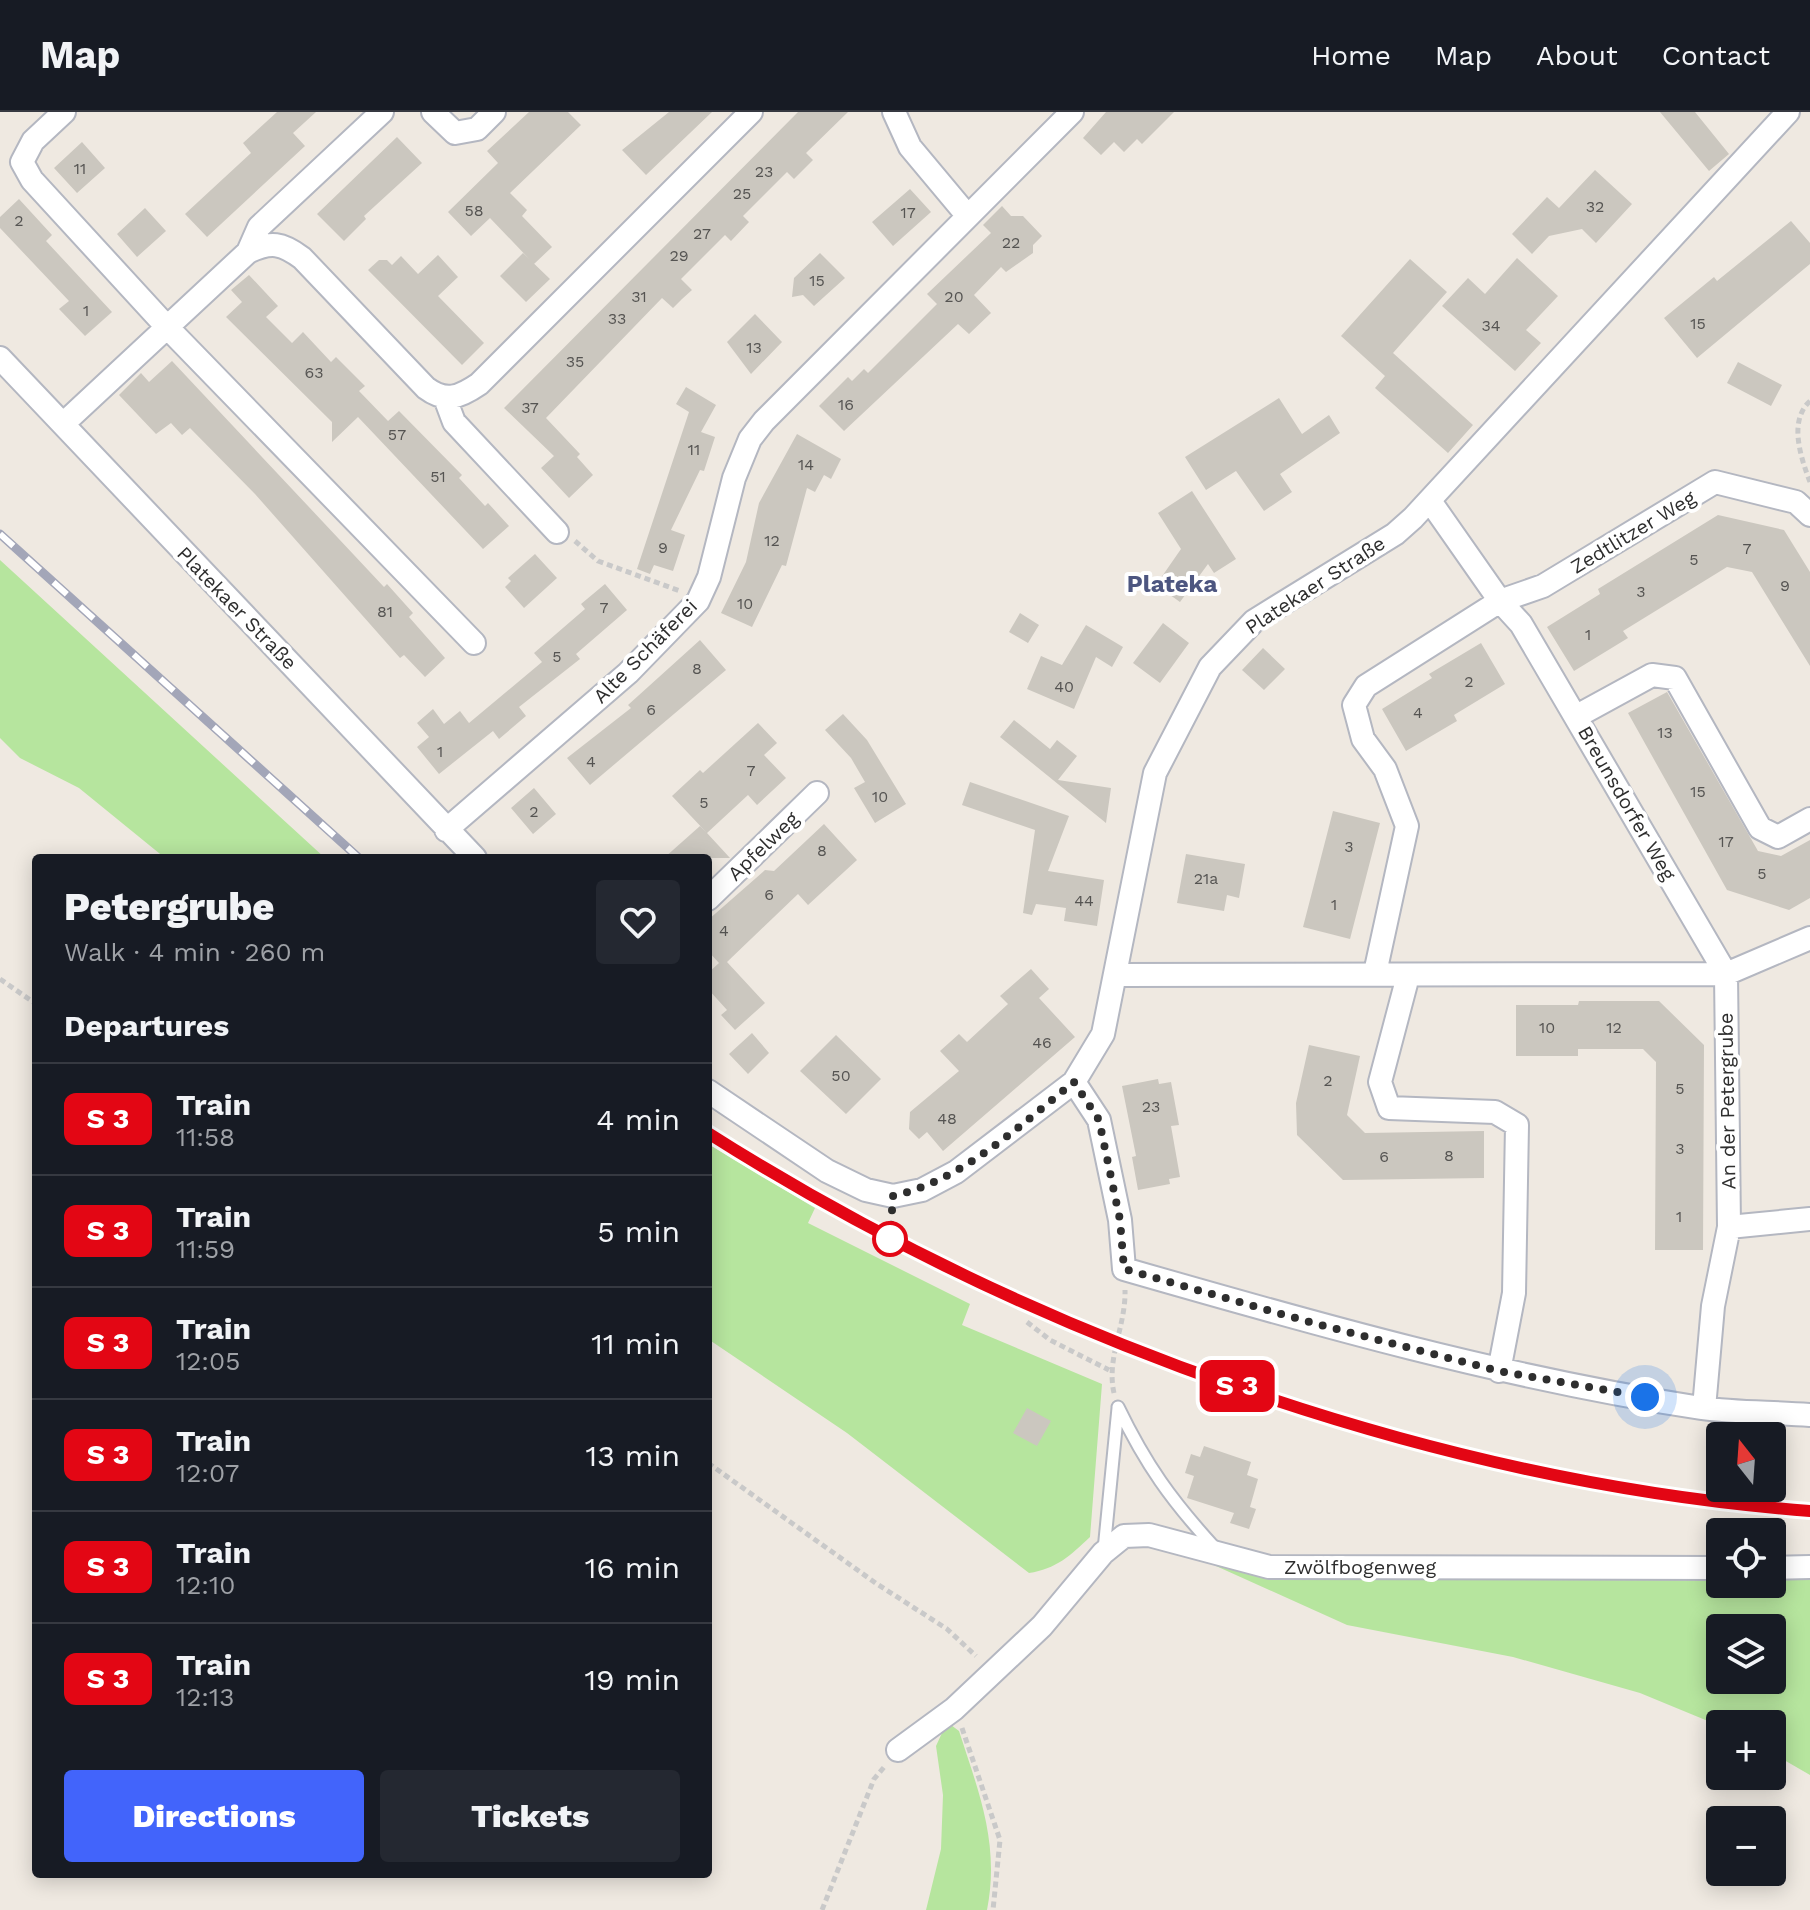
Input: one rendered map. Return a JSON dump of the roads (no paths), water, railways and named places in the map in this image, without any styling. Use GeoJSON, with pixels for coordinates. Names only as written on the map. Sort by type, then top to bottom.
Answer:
{"type":"FeatureCollection","features":[{"type":"Feature","properties":{"kind":"street"},"geometry":{"type":"LineString","coordinates":[[64,112],[33,141],[22,162],[32,180],[166,326],[474,643]]}},
{"type":"Feature","properties":{"kind":"street"},"geometry":{"type":"LineString","coordinates":[[248,252],[259,227],[382,112]]}},
{"type":"Feature","properties":{"kind":"street"},"geometry":{"type":"LineString","coordinates":[[433,112],[455,133],[477,129],[494,112]]}},
{"type":"Feature","properties":{"kind":"street"},"geometry":{"type":"LineString","coordinates":[[63,424],[248,252],[268,243],[286,246],[302,258],[426,388],[445,398],[463,395],[479,384],[751,112]]}},
{"type":"Feature","properties":{"kind":"street"},"geometry":{"type":"LineString","coordinates":[[894,112],[910,147],[966,214]]}},
{"type":"Feature","properties":{"kind":"street","name":"Alte Schäferei"},"geometry":{"type":"LineString","coordinates":[[446,830],[628,673],[698,601],[709,577],[734,478],[750,439],[781,401],[1072,112]]}},
{"type":"Feature","properties":{"kind":"street","name":"Platekaer Straße"},"geometry":{"type":"LineString","coordinates":[[712,1094],[827,1171],[866,1190],[893,1196],[922,1190],[956,1172],[1074,1082],[1103,1034],[1155,773],[1210,667],[1254,621],[1395,534],[1430,501],[1788,112]]}},
{"type":"Feature","properties":{"kind":"street","name":"Platekaer Straße"},"geometry":{"type":"LineString","coordinates":[[0,358],[471,854]]}},
{"type":"Feature","properties":{"kind":"street"},"geometry":{"type":"LineString","coordinates":[[445,398],[454,422],[557,532]]}},
{"type":"Feature","properties":{"kind":"street","name":"Zedtlitzer Weg"},"geometry":{"type":"LineString","coordinates":[[1375,973],[1407,826],[1385,769],[1363,739],[1354,705],[1366,686],[1500,601],[1543,586],[1715,482],[1796,502],[1810,515]]}},
{"type":"Feature","properties":{"kind":"street"},"geometry":{"type":"LineString","coordinates":[[1430,501],[1500,601],[1521,624],[1577,716]]}},
{"type":"Feature","properties":{"kind":"street","name":"Breunsdorfer Weg"},"geometry":{"type":"LineString","coordinates":[[1726,974],[1577,716],[1652,675],[1675,678],[1760,828],[1778,837],[1810,819]]}},
{"type":"Feature","properties":{"kind":"street","name":"Apfelweg"},"geometry":{"type":"LineString","coordinates":[[712,895],[817,793]]}},
{"type":"Feature","properties":{"kind":"street"},"geometry":{"type":"LineString","coordinates":[[1117,975],[1726,974],[1810,938]]}},
{"type":"Feature","properties":{"kind":"street","name":"An der Petergrube"},"geometry":{"type":"LineString","coordinates":[[1704,1408],[1713,1306],[1729,1227],[1726,974]]}},
{"type":"Feature","properties":{"kind":"street"},"geometry":{"type":"LineString","coordinates":[[1408,976],[1380,1082],[1389,1108],[1495,1112],[1517,1125],[1514,1293],[1499,1371]]}},
{"type":"Feature","properties":{"kind":"street"},"geometry":{"type":"LineString","coordinates":[[1074,1082],[1099,1120],[1120,1220],[1124,1269],[1313,1323],[1499,1371],[1704,1408],[1810,1415]]}},
{"type":"Feature","properties":{"kind":"street"},"geometry":{"type":"LineString","coordinates":[[1729,1227],[1810,1219]]}},
{"type":"Feature","properties":{"kind":"street","name":"Zwölfbogenweg"},"geometry":{"type":"LineString","coordinates":[[898,1750],[954,1709],[1042,1626],[1103,1553],[1124,1536],[1149,1535],[1269,1567],[1706,1568]]}},
{"type":"Feature","properties":{"kind":"street"},"geometry":{"type":"LineString","coordinates":[[1786,1568],[1810,1567]]}},
{"type":"Feature","properties":{"kind":"lane"},"geometry":{"type":"LineString","coordinates":[[1103,1553],[1118,1407],[1142,1459],[1175,1505],[1218,1551]]}},
{"type":"Feature","properties":{"kind":"railway"},"geometry":{"type":"LineString","coordinates":[[0,534],[355,854]]}},
{"type":"Feature","properties":{"kind":"railway"},"geometry":{"type":"LineString","coordinates":[[712,1135],[832,1207],[962,1274],[1097,1335],[1236,1387],[1378,1432],[1522,1468],[1666,1494],[1810,1511]]}},
{"type":"Feature","properties":{"kind":"train"},"geometry":{"type":"LineString","coordinates":[[712,1135],[872,1230],[954,1270],[1071,1324],[1218,1380],[1340,1419],[1592,1482],[1733,1505],[1810,1511]]}},
{"type":"Feature","properties":{"kind":"district","name":"Plateka"},"geometry":{"type":"Point","coordinates":[1172,584]}}]}
